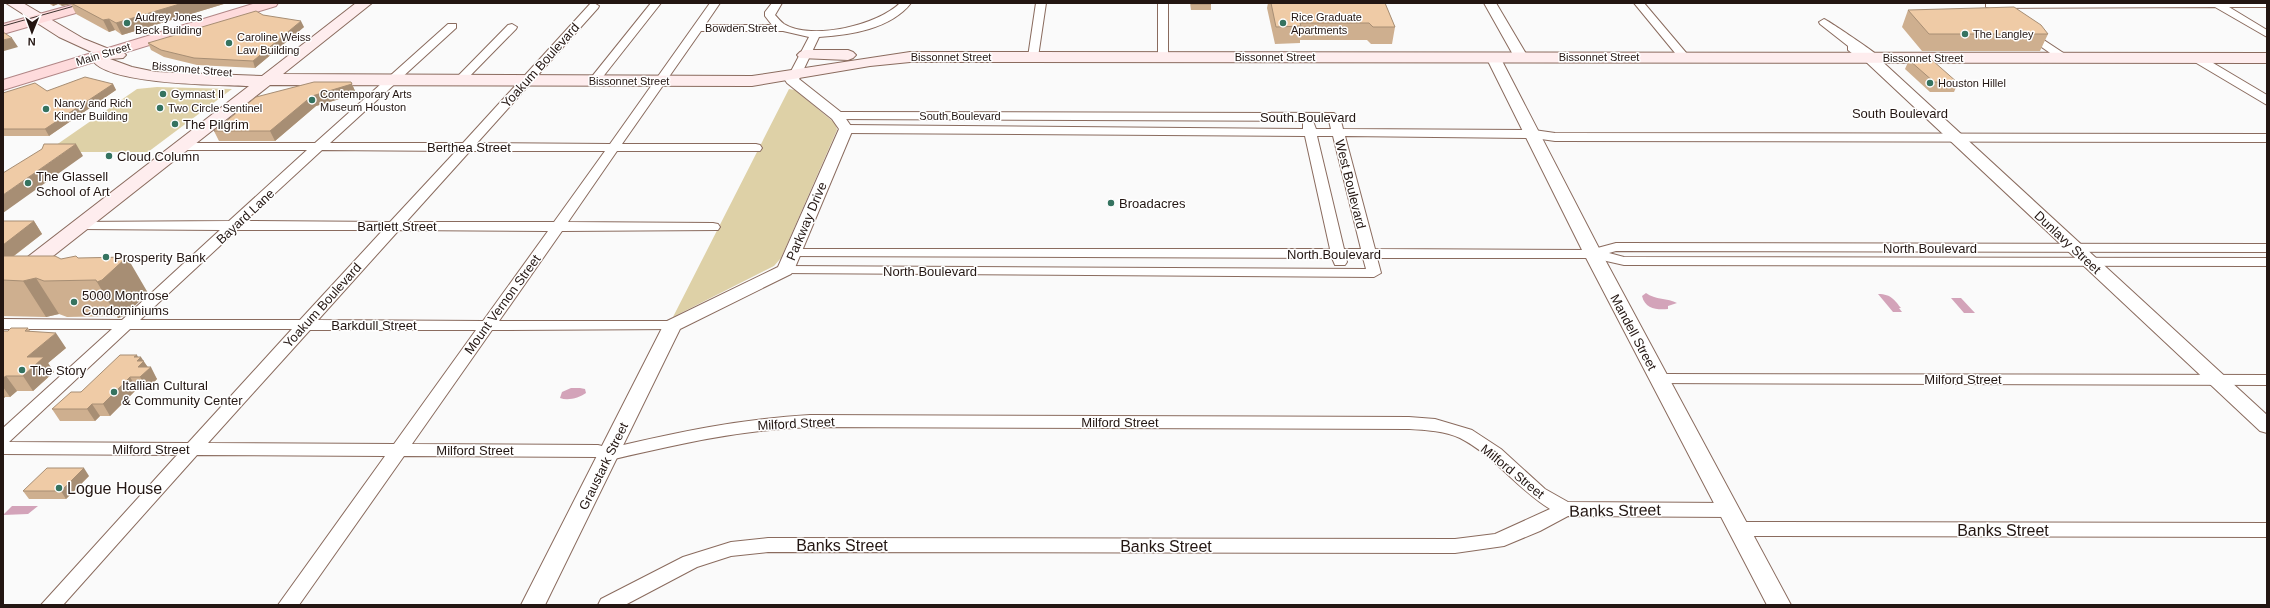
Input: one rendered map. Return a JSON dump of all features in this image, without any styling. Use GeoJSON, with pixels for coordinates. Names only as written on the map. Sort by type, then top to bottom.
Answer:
{"type":"FeatureCollection","features":[{"type":"Feature","properties":{"kind":"main road"},"geometry":{"type":"LineString","coordinates":[[13,3],[101,53]]}},
{"type":"Feature","properties":{"kind":"main road"},"geometry":{"type":"LineString","coordinates":[[3,29],[95,3]]}},
{"type":"Feature","properties":{"kind":"main road","name":"Main Street"},"geometry":{"type":"LineString","coordinates":[[3,85],[253,3]]}},
{"type":"Feature","properties":{"kind":"main road","name":"Main Street"},"geometry":{"type":"LineString","coordinates":[[3,80],[271,3]]}},
{"type":"Feature","properties":{"kind":"main road"},"geometry":{"type":"LineString","coordinates":[[3,286],[182,146],[275,78],[365,3]]}},
{"type":"Feature","properties":{"kind":"main road","name":"Bissonnet Street"},"geometry":{"type":"LineString","coordinates":[[101,53],[100,61],[113,68],[155,77],[459,81],[752,80],[795,75],[849,64],[910,57],[2267,58]]}},
{"type":"Feature","properties":{"kind":"main road"},"geometry":{"type":"LineString","coordinates":[[805,55],[910,57]]}},
{"type":"Feature","properties":{"kind":"street"},"geometry":{"type":"LineString","coordinates":[[594,81],[656,3]]}},
{"type":"Feature","properties":{"kind":"street","name":"Mount Vernon Street"},"geometry":{"type":"LineString","coordinates":[[288,605],[558,227],[715,3]]}},
{"type":"Feature","properties":{"kind":"street"},"geometry":{"type":"LineString","coordinates":[[777,3],[770,12],[770,16],[784,28]]}},
{"type":"Feature","properties":{"kind":"street","name":"Bowden Street"},"geometry":{"type":"LineString","coordinates":[[697,28],[784,28],[816,33],[850,31],[874,24],[899,12],[906,3]]}},
{"type":"Feature","properties":{"kind":"street"},"geometry":{"type":"LineString","coordinates":[[1033,57],[1041,3]]}},
{"type":"Feature","properties":{"kind":"street"},"geometry":{"type":"LineString","coordinates":[[1163,3],[1164,57]]}},
{"type":"Feature","properties":{"kind":"street","name":"Mandell Street"},"geometry":{"type":"LineString","coordinates":[[1478,3],[1507,57]]}},
{"type":"Feature","properties":{"kind":"street","name":"Mandell Street"},"geometry":{"type":"LineString","coordinates":[[1490,3],[1534,134],[1593,254],[1740,529],[1778,605]]}},
{"type":"Feature","properties":{"kind":"street"},"geometry":{"type":"LineString","coordinates":[[1639,3],[1684,58]]}},
{"type":"Feature","properties":{"kind":"street"},"geometry":{"type":"LineString","coordinates":[[1988,4],[2267,4]]}},
{"type":"Feature","properties":{"kind":"street"},"geometry":{"type":"LineString","coordinates":[[1988,4],[2008,18]]}},
{"type":"Feature","properties":{"kind":"street"},"geometry":{"type":"LineString","coordinates":[[2215,4],[2267,34]]}},
{"type":"Feature","properties":{"kind":"street","name":"Yoakum Boulevard"},"geometry":{"type":"LineString","coordinates":[[51,605],[594,6]]}},
{"type":"Feature","properties":{"kind":"street"},"geometry":{"type":"LineString","coordinates":[[1824,22],[1854,45],[1852,48],[1861,55],[1869,57]]}},
{"type":"Feature","properties":{"kind":"street","name":"Bayard Lane"},"geometry":{"type":"LineString","coordinates":[[3,438],[391,80],[452,26]]}},
{"type":"Feature","properties":{"kind":"street"},"geometry":{"type":"LineString","coordinates":[[2020,26],[2064,58]]}},
{"type":"Feature","properties":{"kind":"street"},"geometry":{"type":"LineString","coordinates":[[459,81],[512,27]]}},
{"type":"Feature","properties":{"kind":"street"},"geometry":{"type":"LineString","coordinates":[[816,33],[792,80],[841,122]]}},
{"type":"Feature","properties":{"kind":"street","name":"Dunlavy Street"},"geometry":{"type":"LineString","coordinates":[[1869,57],[2267,426]]}},
{"type":"Feature","properties":{"kind":"street"},"geometry":{"type":"LineString","coordinates":[[2198,58],[2267,101]]}},
{"type":"Feature","properties":{"kind":"street"},"geometry":{"type":"LineString","coordinates":[[1081,130],[1082,117]]}},
{"type":"Feature","properties":{"kind":"street","name":"South Boulevard"},"geometry":{"type":"LineString","coordinates":[[841,122],[1082,117],[1334,117]]}},
{"type":"Feature","properties":{"kind":"street"},"geometry":{"type":"LineString","coordinates":[[1306,117],[1342,273]]}},
{"type":"Feature","properties":{"kind":"street","name":"West Boulevard"},"geometry":{"type":"LineString","coordinates":[[1334,117],[1374,273]]}},
{"type":"Feature","properties":{"kind":"street","name":"South Boulevard"},"geometry":{"type":"LineString","coordinates":[[841,122],[1081,130],[1534,134],[1555,137],[2267,130]]}},
{"type":"Feature","properties":{"kind":"street","name":"Parkway Drive"},"geometry":{"type":"LineString","coordinates":[[672,326],[785,270],[841,122]]}},
{"type":"Feature","properties":{"kind":"street","name":"South Boulevard"},"geometry":{"type":"LineString","coordinates":[[1951,133],[2267,138]]}},
{"type":"Feature","properties":{"kind":"street","name":"Berthea Street"},"geometry":{"type":"LineString","coordinates":[[182,146],[756,148]]}},
{"type":"Feature","properties":{"kind":"street","name":"Bartlett Street"},"geometry":{"type":"LineString","coordinates":[[81,225],[713,227]]}},
{"type":"Feature","properties":{"kind":"street","name":"North Boulevard"},"geometry":{"type":"LineString","coordinates":[[1593,254],[1616,247],[2267,248]]}},
{"type":"Feature","properties":{"kind":"street","name":"North Boulevard"},"geometry":{"type":"LineString","coordinates":[[792,253],[1593,254],[1624,261],[2267,262]]}},
{"type":"Feature","properties":{"kind":"street"},"geometry":{"type":"LineString","coordinates":[[1074,272],[1075,253]]}},
{"type":"Feature","properties":{"kind":"street","name":"North Boulevard"},"geometry":{"type":"LineString","coordinates":[[785,270],[1374,273]]}},
{"type":"Feature","properties":{"kind":"street","name":"Barkdull Street"},"geometry":{"type":"LineString","coordinates":[[3,324],[672,326]]}},
{"type":"Feature","properties":{"kind":"street","name":"Graustark Street"},"geometry":{"type":"LineString","coordinates":[[533,605],[610,454],[672,326]]}},
{"type":"Feature","properties":{"kind":"street","name":"Milford Street"},"geometry":{"type":"LineString","coordinates":[[1659,379],[2267,380]]}},
{"type":"Feature","properties":{"kind":"street","name":"Milford Street"},"geometry":{"type":"LineString","coordinates":[[3,448],[598,451],[610,454],[710,431],[767,423],[810,421],[1435,425],[1466,434],[1494,453],[1539,494],[1564,509]]}},
{"type":"Feature","properties":{"kind":"street","name":"Banks Street"},"geometry":{"type":"LineString","coordinates":[[608,605],[690,562],[738,548],[768,545],[1455,546],[1497,541],[1533,526],[1564,509],[1729,510]]}},
{"type":"Feature","properties":{"kind":"street","name":"Banks Street"},"geometry":{"type":"LineString","coordinates":[[1740,529],[2267,530]]}},
{"type":"Feature","properties":{"kind":"shaded area"},"geometry":{"type":"Polygon","coordinates":[[[157,87],[232,89],[148,152],[46,152],[137,89],[157,87]]]}},
{"type":"Feature","properties":{"kind":"shaded area"},"geometry":{"type":"Polygon","coordinates":[[[789,89],[795,90],[836,124],[837,130],[781,258],[774,266],[673,317],[789,89]]]}},
{"type":"Feature","properties":{"kind":"shaded area"},"geometry":{"type":"Polygon","coordinates":[[[1646,293],[1653,297],[1670,300],[1677,303],[1668,306],[1668,309],[1652,308],[1646,304],[1642,296],[1646,293]]]}},
{"type":"Feature","properties":{"kind":"shaded area"},"geometry":{"type":"Polygon","coordinates":[[[1878,294],[1887,295],[1895,300],[1902,312],[1893,312],[1878,294]]]}},
{"type":"Feature","properties":{"kind":"shaded area"},"geometry":{"type":"Polygon","coordinates":[[[1951,298],[1961,298],[1975,313],[1964,313],[1951,298]]]}},
{"type":"Feature","properties":{"kind":"shaded area"},"geometry":{"type":"Polygon","coordinates":[[[571,388],[585,389],[586,393],[573,398],[560,398],[562,392],[571,388]]]}},
{"type":"Feature","properties":{"kind":"shaded area"},"geometry":{"type":"Polygon","coordinates":[[[12,506],[38,506],[28,514],[3,515],[12,506]]]}},
{"type":"Feature","properties":{"kind":"building"},"geometry":{"type":"Polygon","coordinates":[[[71,3],[183,3],[116,23],[109,19],[103,20],[71,3]]]}},
{"type":"Feature","properties":{"kind":"building"},"geometry":{"type":"Polygon","coordinates":[[[1211,3],[1211,4],[1191,4],[1211,3]]]}},
{"type":"Feature","properties":{"kind":"building"},"geometry":{"type":"Polygon","coordinates":[[[1271,3],[1385,3],[1395,27],[1373,27],[1369,23],[1300,23],[1301,26],[1276,27],[1271,3]]]}},
{"type":"Feature","properties":{"kind":"building"},"geometry":{"type":"Polygon","coordinates":[[[2014,7],[2041,25],[2048,34],[1929,34],[1908,10],[2014,7]]]}},
{"type":"Feature","properties":{"kind":"building","name":"Caroline Weiss Law Building"},"geometry":{"type":"Polygon","coordinates":[[[256,11],[263,15],[301,21],[253,61],[194,58],[161,50],[148,43],[256,11]]]}},
{"type":"Feature","properties":{"kind":"building"},"geometry":{"type":"Polygon","coordinates":[[[3,32],[12,38],[3,40],[3,32]]]}},
{"type":"Feature","properties":{"kind":"building"},"geometry":{"type":"Polygon","coordinates":[[[1909,60],[1932,60],[1958,83],[1934,82],[1909,60]]]}},
{"type":"Feature","properties":{"kind":"building","name":"Nancy and Rich Kinder Building"},"geometry":{"type":"Polygon","coordinates":[[[85,77],[113,84],[45,129],[3,129],[3,93],[35,83],[47,91],[85,77]]]}},
{"type":"Feature","properties":{"kind":"building"},"geometry":{"type":"Polygon","coordinates":[[[314,82],[351,82],[352,84],[312,96],[270,131],[214,131],[256,97],[314,82]]]}},
{"type":"Feature","properties":{"kind":"building"},"geometry":{"type":"Polygon","coordinates":[[[44,144],[76,144],[3,195],[3,173],[42,149],[44,144]]]}},
{"type":"Feature","properties":{"kind":"building"},"geometry":{"type":"Polygon","coordinates":[[[3,221],[34,221],[3,245],[3,221]]]}},
{"type":"Feature","properties":{"kind":"building"},"geometry":{"type":"Polygon","coordinates":[[[3,256],[55,256],[61,259],[76,256],[78,258],[127,257],[102,280],[97,282],[96,280],[44,281],[36,278],[23,281],[3,280],[3,256]]]}},
{"type":"Feature","properties":{"kind":"building"},"geometry":{"type":"Polygon","coordinates":[[[11,328],[28,328],[25,331],[56,333],[27,357],[44,357],[23,376],[6,376],[3,378],[3,331],[8,331],[11,328]]]}},
{"type":"Feature","properties":{"kind":"building"},"geometry":{"type":"Polygon","coordinates":[[[120,355],[137,355],[134,357],[141,357],[137,361],[144,361],[138,367],[151,367],[140,377],[130,377],[103,404],[92,404],[87,409],[52,409],[71,392],[81,392],[120,355]]]}},
{"type":"Feature","properties":{"kind":"building"},"geometry":{"type":"Polygon","coordinates":[[[47,468],[84,468],[61,491],[23,491],[47,468]]]}},
{"type":"Feature","properties":{"kind":"tram line"},"geometry":{"type":"LineString","coordinates":[[3,26],[85,3]]}},
{"type":"Feature","properties":{"kind":"place","name":"Audrey Jones Beck Building"},"geometry":{"type":"Point","coordinates":[127,23]}},
{"type":"Feature","properties":{"kind":"place","name":"Rice Graduate Apartments"},"geometry":{"type":"Point","coordinates":[1283,23]}},
{"type":"Feature","properties":{"kind":"place","name":"The Langley"},"geometry":{"type":"Point","coordinates":[1965,34]}},
{"type":"Feature","properties":{"kind":"place","name":"Caroline Weiss Law Building"},"geometry":{"type":"Point","coordinates":[229,43]}},
{"type":"Feature","properties":{"kind":"place","name":"Houston Hillel"},"geometry":{"type":"Point","coordinates":[1930,83]}},
{"type":"Feature","properties":{"kind":"place","name":"Gymnast II"},"geometry":{"type":"Point","coordinates":[163,94]}},
{"type":"Feature","properties":{"kind":"place","name":"Contemporary Arts Museum Houston"},"geometry":{"type":"Point","coordinates":[312,100]}},
{"type":"Feature","properties":{"kind":"place","name":"Two Circle Sentinel"},"geometry":{"type":"Point","coordinates":[160,108]}},
{"type":"Feature","properties":{"kind":"place","name":"Nancy and Rich Kinder Building"},"geometry":{"type":"Point","coordinates":[46,109]}},
{"type":"Feature","properties":{"kind":"place","name":"The Pilgrim"},"geometry":{"type":"Point","coordinates":[175,124]}},
{"type":"Feature","properties":{"kind":"place","name":"Cloud Column"},"geometry":{"type":"Point","coordinates":[109,156]}},
{"type":"Feature","properties":{"kind":"place","name":"The Glassell School of Art"},"geometry":{"type":"Point","coordinates":[28,183]}},
{"type":"Feature","properties":{"kind":"place","name":"Broadacres"},"geometry":{"type":"Point","coordinates":[1111,203]}},
{"type":"Feature","properties":{"kind":"place","name":"Prosperity Bank"},"geometry":{"type":"Point","coordinates":[106,257]}},
{"type":"Feature","properties":{"kind":"place","name":"5000 Montrose Condominiums"},"geometry":{"type":"Point","coordinates":[74,302]}},
{"type":"Feature","properties":{"kind":"place","name":"The Story"},"geometry":{"type":"Point","coordinates":[22,370]}},
{"type":"Feature","properties":{"kind":"place","name":"Itallian Cultural & Community Center"},"geometry":{"type":"Point","coordinates":[114,392]}},
{"type":"Feature","properties":{"kind":"place","name":"Logue House"},"geometry":{"type":"Point","coordinates":[59,488]}}]}
